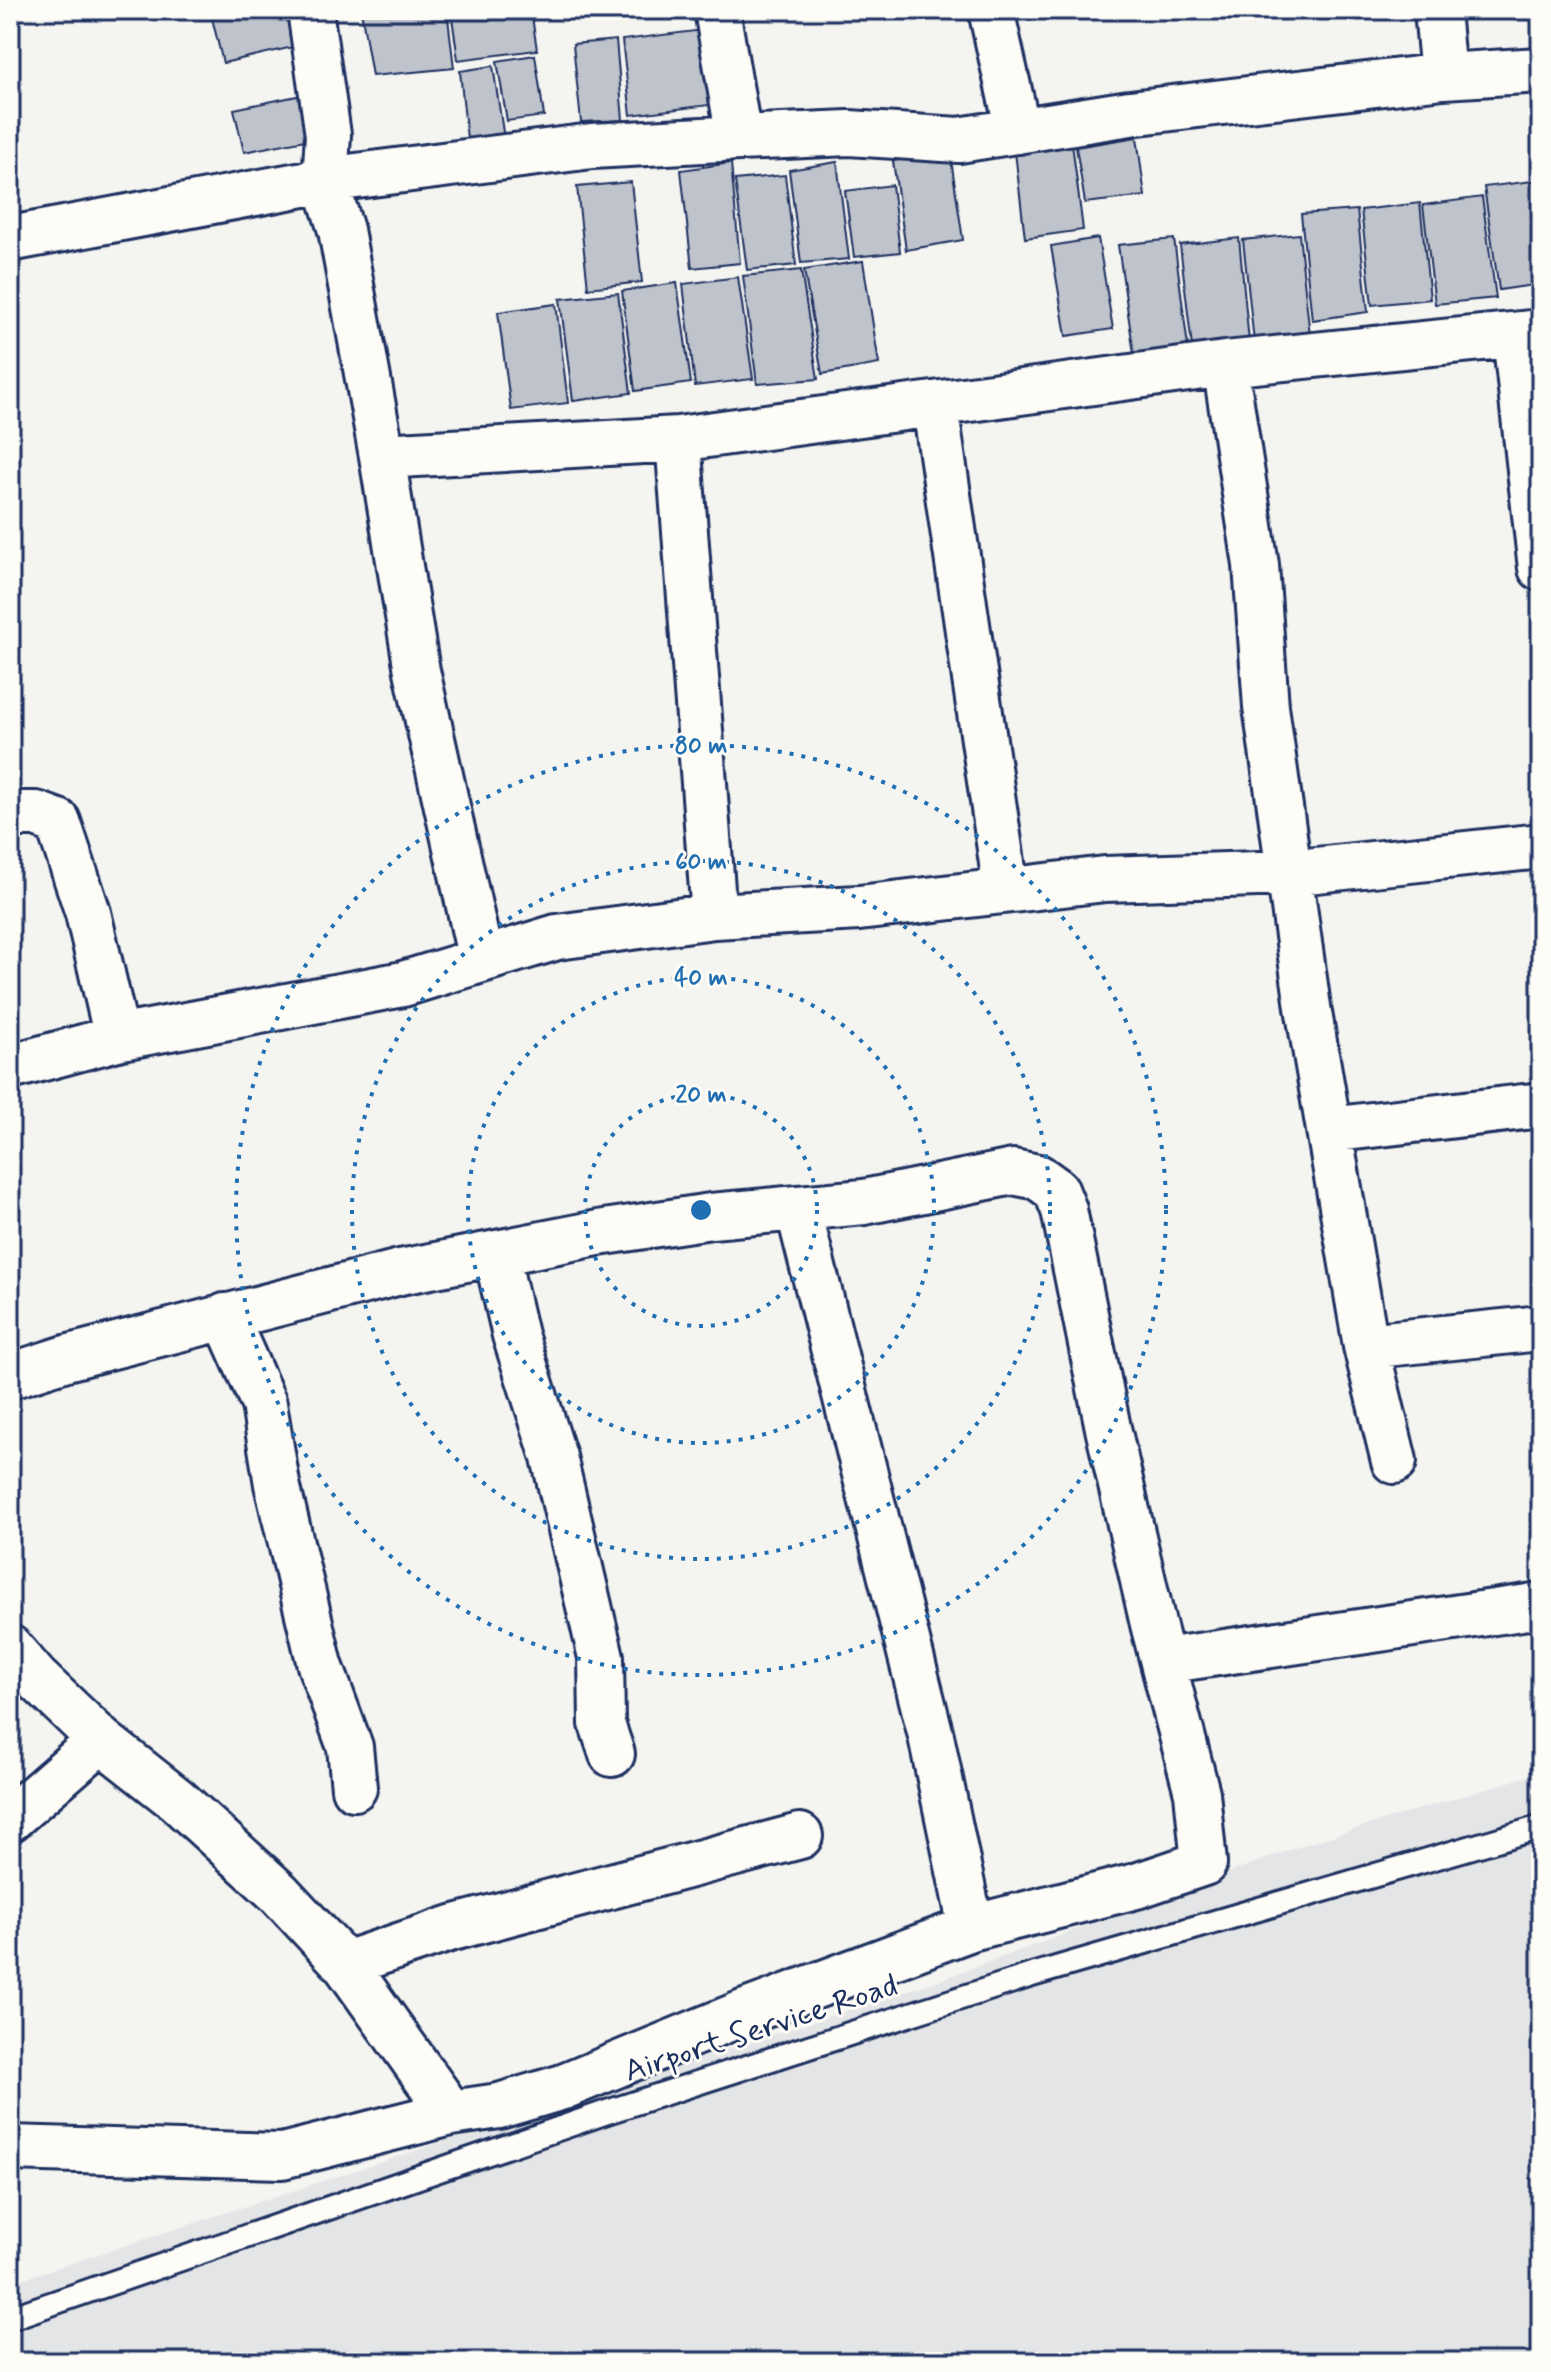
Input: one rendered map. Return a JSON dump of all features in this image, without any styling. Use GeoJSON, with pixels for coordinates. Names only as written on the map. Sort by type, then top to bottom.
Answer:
{"type":"FeatureCollection","features":[{"type":"Feature","properties":{"kind":"street"},"geometry":{"type":"LineString","coordinates":[[310,10],[328,135],[325,180],[341,230],[417,671],[481,960]]}},
{"type":"Feature","properties":{"kind":"street"},"geometry":{"type":"LineString","coordinates":[[717,10],[739,138]]}},
{"type":"Feature","properties":{"kind":"street"},"geometry":{"type":"LineString","coordinates":[[991,10],[1018,131]]}},
{"type":"Feature","properties":{"kind":"street"},"geometry":{"type":"LineString","coordinates":[[1437,10],[1443,76]]}},
{"type":"Feature","properties":{"kind":"street"},"geometry":{"type":"LineString","coordinates":[[10,239],[325,180],[592,146],[849,133],[959,140],[1130,113],[1443,76],[1541,70]]}},
{"type":"Feature","properties":{"kind":"street"},"geometry":{"type":"LineString","coordinates":[[382,456],[678,439],[1225,364],[1528,334],[1541,568]]}},
{"type":"Feature","properties":{"kind":"street"},"geometry":{"type":"LineString","coordinates":[[1225,364],[1256,565],[1266,707],[1288,873],[1366,1346],[1394,1461]]}},
{"type":"Feature","properties":{"kind":"street"},"geometry":{"type":"LineString","coordinates":[[935,406],[1006,890]]}},
{"type":"Feature","properties":{"kind":"street"},"geometry":{"type":"LineString","coordinates":[[678,439],[714,916]]}},
{"type":"Feature","properties":{"kind":"street"},"geometry":{"type":"LineString","coordinates":[[10,814],[36,814],[58,822],[88,913],[117,1038]]}},
{"type":"Feature","properties":{"kind":"street"},"geometry":{"type":"LineString","coordinates":[[10,1067],[117,1038],[403,984],[557,937],[714,916],[859,908],[1105,879],[1288,873],[1541,846]]}},
{"type":"Feature","properties":{"kind":"street"},"geometry":{"type":"LineString","coordinates":[[1329,1130],[1541,1105]]}},
{"type":"Feature","properties":{"kind":"street"},"geometry":{"type":"LineString","coordinates":[[10,1376],[66,1358],[400,1272],[612,1230],[711,1216],[864,1202],[1013,1172],[1038,1177],[1056,1190],[1064,1210],[1108,1428],[1197,1793],[1204,1863],[1136,1886],[971,1928],[743,2013],[563,2087],[499,2106],[451,2113],[282,2156],[10,2148]]}},
{"type":"Feature","properties":{"kind":"street"},"geometry":{"type":"LineString","coordinates":[[798,1208],[931,1736],[971,1928]]}},
{"type":"Feature","properties":{"kind":"street"},"geometry":{"type":"LineString","coordinates":[[496,1253],[515,1335],[554,1457],[601,1657],[602,1724],[612,1754]]}},
{"type":"Feature","properties":{"kind":"street"},"geometry":{"type":"LineString","coordinates":[[225,1316],[264,1404],[277,1484],[320,1665],[350,1747],[354,1788]]}},
{"type":"Feature","properties":{"kind":"street"},"geometry":{"type":"LineString","coordinates":[[1366,1346],[1541,1328]]}},
{"type":"Feature","properties":{"kind":"street"},"geometry":{"type":"LineString","coordinates":[[1164,1661],[1541,1605]]}},
{"type":"Feature","properties":{"kind":"street"},"geometry":{"type":"LineString","coordinates":[[10,1648],[36,1678],[101,1740],[177,1800],[256,1873],[345,1964],[451,2113]]}},
{"type":"Feature","properties":{"kind":"street"},"geometry":{"type":"LineString","coordinates":[[10,1819],[101,1740]]}},
{"type":"Feature","properties":{"kind":"street"},"geometry":{"type":"LineString","coordinates":[[345,1964],[452,1928],[800,1836]]}},
{"type":"Feature","properties":{"kind":"lane","name":"Airport Service Road"},"geometry":{"type":"LineString","coordinates":[[10,2318],[622,2107],[1032,1975],[1541,1827]]}},
{"type":"Feature","properties":{"kind":"shaded area"},"geometry":{"type":"Polygon","coordinates":[[[1541,1772],[1541,2362],[10,2362],[10,2283],[943,1979],[1303,1845],[1541,1772]]]}},
{"type":"Feature","properties":{"kind":"building"},"geometry":{"type":"Polygon","coordinates":[[[210,10],[299,10],[306,44],[223,63],[210,10]]]}},
{"type":"Feature","properties":{"kind":"building"},"geometry":{"type":"Polygon","coordinates":[[[361,10],[447,10],[454,68],[372,76],[361,10]]]}},
{"type":"Feature","properties":{"kind":"building"},"geometry":{"type":"Polygon","coordinates":[[[451,10],[531,10],[537,50],[458,60],[451,10]]]}},
{"type":"Feature","properties":{"kind":"building"},"geometry":{"type":"Polygon","coordinates":[[[711,29],[725,103],[631,115],[622,40],[711,29]]]}},
{"type":"Feature","properties":{"kind":"building"},"geometry":{"type":"Polygon","coordinates":[[[616,40],[623,120],[581,122],[573,44],[616,40]]]}},
{"type":"Feature","properties":{"kind":"building"},"geometry":{"type":"Polygon","coordinates":[[[535,55],[544,116],[507,121],[497,61],[535,55]]]}},
{"type":"Feature","properties":{"kind":"building"},"geometry":{"type":"Polygon","coordinates":[[[493,66],[505,145],[468,149],[460,71],[493,66]]]}},
{"type":"Feature","properties":{"kind":"building"},"geometry":{"type":"Polygon","coordinates":[[[302,95],[310,139],[244,152],[234,109],[302,95]]]}},
{"type":"Feature","properties":{"kind":"building"},"geometry":{"type":"Polygon","coordinates":[[[1137,137],[1145,196],[1085,203],[1076,147],[1137,137]]]}},
{"type":"Feature","properties":{"kind":"building"},"geometry":{"type":"Polygon","coordinates":[[[1072,143],[1083,230],[1025,238],[1015,152],[1072,143]]]}},
{"type":"Feature","properties":{"kind":"building"},"geometry":{"type":"Polygon","coordinates":[[[950,153],[963,240],[906,250],[893,161],[950,153]]]}},
{"type":"Feature","properties":{"kind":"building"},"geometry":{"type":"Polygon","coordinates":[[[837,162],[849,259],[801,263],[789,170],[837,162]]]}},
{"type":"Feature","properties":{"kind":"building"},"geometry":{"type":"Polygon","coordinates":[[[731,163],[740,263],[692,268],[681,170],[731,163]]]}},
{"type":"Feature","properties":{"kind":"building"},"geometry":{"type":"Polygon","coordinates":[[[785,175],[796,265],[747,270],[735,180],[785,175]]]}},
{"type":"Feature","properties":{"kind":"building"},"geometry":{"type":"Polygon","coordinates":[[[1541,180],[1541,284],[1499,290],[1484,187],[1541,180]]]}},
{"type":"Feature","properties":{"kind":"building"},"geometry":{"type":"Polygon","coordinates":[[[631,182],[642,282],[588,288],[577,187],[631,182]]]}},
{"type":"Feature","properties":{"kind":"building"},"geometry":{"type":"Polygon","coordinates":[[[892,185],[900,252],[854,257],[845,191],[892,185]]]}},
{"type":"Feature","properties":{"kind":"building"},"geometry":{"type":"Polygon","coordinates":[[[1482,197],[1496,298],[1435,304],[1423,205],[1482,197]]]}},
{"type":"Feature","properties":{"kind":"building"},"geometry":{"type":"Polygon","coordinates":[[[1420,203],[1430,299],[1372,305],[1361,210],[1420,203]]]}},
{"type":"Feature","properties":{"kind":"building"},"geometry":{"type":"Polygon","coordinates":[[[1357,210],[1368,312],[1312,320],[1301,214],[1357,210]]]}},
{"type":"Feature","properties":{"kind":"building"},"geometry":{"type":"Polygon","coordinates":[[[1299,234],[1310,336],[1254,342],[1243,240],[1299,234]]]}},
{"type":"Feature","properties":{"kind":"building"},"geometry":{"type":"Polygon","coordinates":[[[1098,238],[1113,329],[1066,336],[1051,246],[1098,238]]]}},
{"type":"Feature","properties":{"kind":"building"},"geometry":{"type":"Polygon","coordinates":[[[1239,238],[1249,342],[1192,347],[1180,245],[1239,238]]]}},
{"type":"Feature","properties":{"kind":"building"},"geometry":{"type":"Polygon","coordinates":[[[1174,239],[1188,347],[1134,354],[1118,245],[1174,239]]]}},
{"type":"Feature","properties":{"kind":"building"},"geometry":{"type":"Polygon","coordinates":[[[863,261],[879,364],[822,374],[804,270],[863,261]]]}},
{"type":"Feature","properties":{"kind":"building"},"geometry":{"type":"Polygon","coordinates":[[[801,270],[818,379],[757,384],[743,276],[801,270]]]}},
{"type":"Feature","properties":{"kind":"building"},"geometry":{"type":"Polygon","coordinates":[[[738,277],[753,379],[695,386],[683,284],[738,277]]]}},
{"type":"Feature","properties":{"kind":"building"},"geometry":{"type":"Polygon","coordinates":[[[677,283],[691,383],[635,391],[622,291],[677,283]]]}},
{"type":"Feature","properties":{"kind":"building"},"geometry":{"type":"Polygon","coordinates":[[[618,293],[631,393],[573,401],[560,299],[618,293]]]}},
{"type":"Feature","properties":{"kind":"building"},"geometry":{"type":"Polygon","coordinates":[[[556,304],[568,403],[511,410],[498,312],[556,304]]]}}]}
